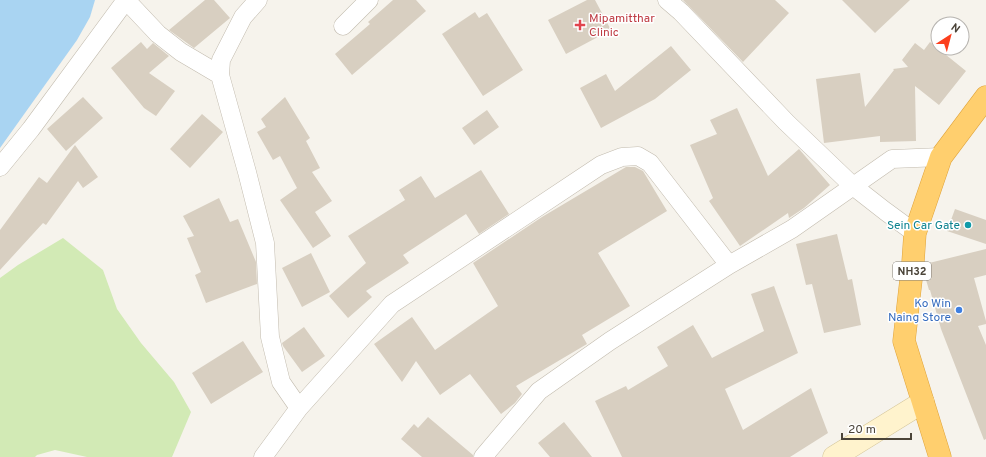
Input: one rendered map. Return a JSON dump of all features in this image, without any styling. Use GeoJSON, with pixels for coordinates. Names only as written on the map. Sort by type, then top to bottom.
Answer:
{"type":"FeatureCollection","features":[{"type":"Feature","properties":{"kind":"highway","name":"NH32"},"geometry":{"type":"LineString","coordinates":[[940,457],[904,341],[915,233],[941,157],[986,97]]}},
{"type":"Feature","properties":{"kind":"street"},"geometry":{"type":"LineString","coordinates":[[0,168],[32,129],[126,0],[158,34],[181,52],[220,75]]}},
{"type":"Feature","properties":{"kind":"street"},"geometry":{"type":"LineString","coordinates":[[258,0],[243,17],[221,60],[220,75],[265,243],[270,338],[281,382],[299,408]]}},
{"type":"Feature","properties":{"kind":"street"},"geometry":{"type":"LineString","coordinates":[[343,26],[370,0]]}},
{"type":"Feature","properties":{"kind":"street"},"geometry":{"type":"LineString","coordinates":[[667,0],[681,12],[786,122],[853,186],[915,233]]}},
{"type":"Feature","properties":{"kind":"street"},"geometry":{"type":"LineString","coordinates":[[262,457],[299,408],[392,304],[602,165],[622,157],[638,156],[650,163],[729,265]]}},
{"type":"Feature","properties":{"kind":"street"},"geometry":{"type":"LineString","coordinates":[[483,457],[539,391],[610,341],[729,265],[792,229],[892,159],[941,157]]}},
{"type":"Feature","properties":{"kind":"street"},"geometry":{"type":"LineString","coordinates":[[834,457],[923,402]]}},
{"type":"Feature","properties":{"kind":"green space"},"geometry":{"type":"Polygon","coordinates":[[[63,238],[103,270],[117,309],[141,343],[174,382],[191,412],[172,457],[87,457],[55,450],[37,455],[35,457],[0,457],[0,278],[18,265],[63,238]]]}},
{"type":"Feature","properties":{"kind":"water"},"geometry":{"type":"Polygon","coordinates":[[[0,0],[95,0],[90,17],[77,40],[0,148],[0,0]]]}},
{"type":"Feature","properties":{"kind":"building"},"geometry":{"type":"Polygon","coordinates":[[[205,0],[214,0],[230,18],[194,48],[169,30],[205,0]]]}},
{"type":"Feature","properties":{"kind":"building"},"geometry":{"type":"Polygon","coordinates":[[[393,0],[416,0],[426,11],[352,75],[335,54],[370,24],[368,22],[393,0]]]}},
{"type":"Feature","properties":{"kind":"building","name":"Mipamitthar Clinic"},"geometry":{"type":"Polygon","coordinates":[[[587,0],[595,0],[611,30],[566,54],[548,20],[587,0]]]}},
{"type":"Feature","properties":{"kind":"building"},"geometry":{"type":"Polygon","coordinates":[[[683,0],[775,0],[789,13],[743,62],[683,0]]]}},
{"type":"Feature","properties":{"kind":"building"},"geometry":{"type":"Polygon","coordinates":[[[842,0],[910,0],[875,33],[842,0]]]}},
{"type":"Feature","properties":{"kind":"building"},"geometry":{"type":"Polygon","coordinates":[[[475,12],[479,18],[487,13],[523,70],[483,96],[442,34],[475,12]]]}},
{"type":"Feature","properties":{"kind":"building"},"geometry":{"type":"Polygon","coordinates":[[[141,42],[147,49],[153,43],[169,56],[149,73],[175,91],[156,116],[144,108],[111,68],[141,42]]]}},
{"type":"Feature","properties":{"kind":"building"},"geometry":{"type":"Polygon","coordinates":[[[930,42],[930,56],[947,56],[966,71],[939,105],[915,86],[916,141],[880,142],[880,136],[824,143],[816,79],[860,73],[865,107],[894,70],[893,69],[908,67],[902,60],[915,43],[924,50],[930,42]]]}},
{"type":"Feature","properties":{"kind":"building"},"geometry":{"type":"Polygon","coordinates":[[[671,46],[691,70],[655,99],[601,128],[580,88],[606,74],[615,91],[671,46]]]}},
{"type":"Feature","properties":{"kind":"building"},"geometry":{"type":"Polygon","coordinates":[[[83,97],[103,118],[66,151],[47,129],[83,97]]]}},
{"type":"Feature","properties":{"kind":"building"},"geometry":{"type":"Polygon","coordinates":[[[285,97],[310,138],[306,141],[320,168],[312,172],[332,201],[315,212],[331,236],[313,248],[280,200],[297,188],[280,156],[273,160],[257,132],[266,127],[261,119],[285,97]]]}},
{"type":"Feature","properties":{"kind":"building"},"geometry":{"type":"Polygon","coordinates":[[[737,108],[768,176],[799,149],[830,185],[804,208],[789,218],[788,213],[740,246],[709,201],[713,198],[690,145],[717,134],[710,120],[737,108]]]}},
{"type":"Feature","properties":{"kind":"building"},"geometry":{"type":"Polygon","coordinates":[[[487,110],[499,127],[474,145],[462,128],[487,110]]]}},
{"type":"Feature","properties":{"kind":"building"},"geometry":{"type":"Polygon","coordinates":[[[202,114],[223,132],[190,168],[170,149],[202,114]]]}},
{"type":"Feature","properties":{"kind":"building"},"geometry":{"type":"Polygon","coordinates":[[[75,145],[98,177],[83,188],[78,181],[46,225],[43,223],[0,270],[0,230],[39,177],[47,183],[75,145]]]}},
{"type":"Feature","properties":{"kind":"building"},"geometry":{"type":"Polygon","coordinates":[[[626,167],[635,167],[643,171],[667,211],[598,253],[630,306],[582,335],[587,344],[516,386],[522,394],[515,403],[501,414],[470,374],[440,395],[416,361],[402,382],[374,344],[412,317],[435,350],[498,306],[473,263],[542,217],[626,167]]]}},
{"type":"Feature","properties":{"kind":"building"},"geometry":{"type":"Polygon","coordinates":[[[481,170],[509,214],[479,234],[466,214],[403,255],[409,263],[366,291],[372,297],[348,318],[329,296],[366,263],[348,236],[405,200],[399,190],[421,176],[435,198],[481,170]]]}},
{"type":"Feature","properties":{"kind":"building"},"geometry":{"type":"Polygon","coordinates":[[[219,198],[230,222],[238,219],[256,262],[257,284],[206,303],[195,275],[201,272],[187,238],[194,236],[183,216],[219,198]]]}},
{"type":"Feature","properties":{"kind":"building","name":"Sein Car Gate"},"geometry":{"type":"Polygon","coordinates":[[[955,209],[986,220],[986,244],[947,231],[955,209]]]}},
{"type":"Feature","properties":{"kind":"building"},"geometry":{"type":"Polygon","coordinates":[[[837,234],[848,280],[852,279],[861,325],[824,333],[812,284],[806,285],[796,244],[837,234]]]}},
{"type":"Feature","properties":{"kind":"building"},"geometry":{"type":"Polygon","coordinates":[[[986,249],[986,275],[974,278],[986,321],[986,324],[978,326],[986,345],[986,439],[984,440],[941,329],[924,273],[925,264],[986,249]]]}},
{"type":"Feature","properties":{"kind":"building"},"geometry":{"type":"Polygon","coordinates":[[[311,253],[330,292],[302,307],[282,268],[311,253]]]}},
{"type":"Feature","properties":{"kind":"building"},"geometry":{"type":"Polygon","coordinates":[[[774,286],[798,353],[725,389],[743,430],[811,388],[828,433],[790,457],[622,457],[595,401],[626,386],[628,390],[668,366],[657,347],[693,325],[712,358],[764,331],[751,294],[774,286]]]}},
{"type":"Feature","properties":{"kind":"building"},"geometry":{"type":"Polygon","coordinates":[[[304,327],[325,356],[302,372],[282,343],[304,327]]]}},
{"type":"Feature","properties":{"kind":"building"},"geometry":{"type":"Polygon","coordinates":[[[243,341],[263,372],[211,404],[192,373],[243,341]]]}},
{"type":"Feature","properties":{"kind":"building"},"geometry":{"type":"Polygon","coordinates":[[[428,417],[473,455],[473,457],[422,457],[401,439],[414,424],[418,428],[428,417]]]}},
{"type":"Feature","properties":{"kind":"building"},"geometry":{"type":"Polygon","coordinates":[[[564,422],[592,457],[550,457],[538,443],[564,422]]]}},
{"type":"Feature","properties":{"kind":"place","name":"Mipamitthar Clinic"},"geometry":{"type":"Point","coordinates":[580,25]}},
{"type":"Feature","properties":{"kind":"place","name":"Sein Car Gate"},"geometry":{"type":"Point","coordinates":[968,225]}},
{"type":"Feature","properties":{"kind":"place","name":"Ko Win Naing Store"},"geometry":{"type":"Point","coordinates":[959,310]}}]}
